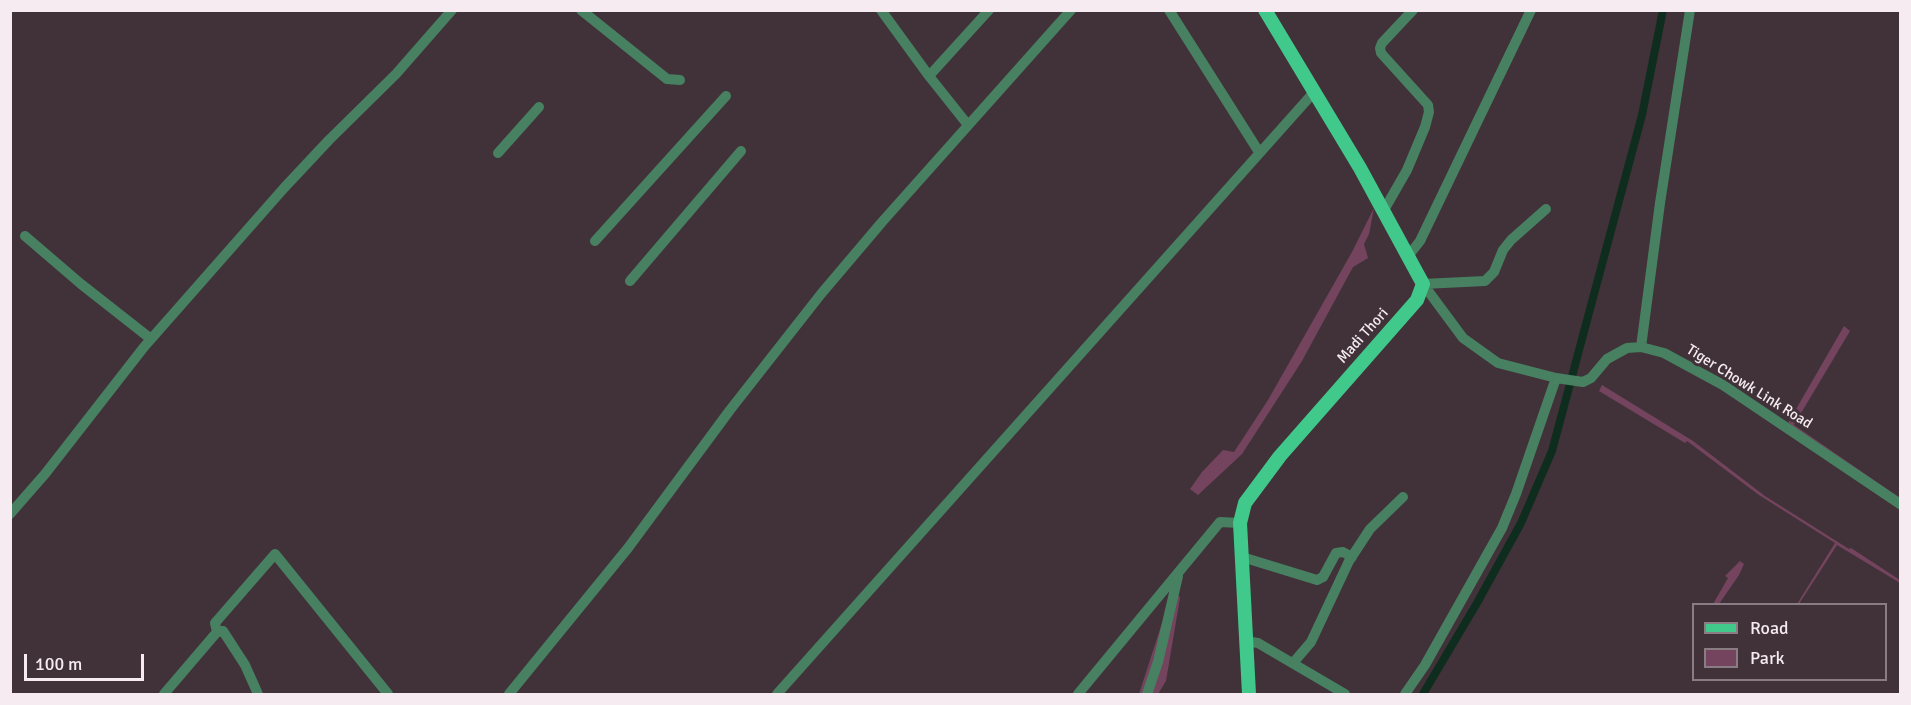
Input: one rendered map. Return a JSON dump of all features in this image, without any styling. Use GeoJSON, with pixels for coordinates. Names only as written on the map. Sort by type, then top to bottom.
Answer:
{"type":"FeatureCollection","features":[{"type":"Feature","properties":{"kind":"main road"},"geometry":{"type":"LineString","coordinates":[[1265,10],[1384,210],[1423,284]]}},
{"type":"Feature","properties":{"kind":"main road","name":"Madi Thori"},"geometry":{"type":"LineString","coordinates":[[1249,694],[1240,523],[1245,503],[1264,475],[1417,300],[1423,284]]}},
{"type":"Feature","properties":{"kind":"street"},"geometry":{"type":"LineString","coordinates":[[10,514],[45,474],[151,339],[284,188],[396,74],[452,10]]}},
{"type":"Feature","properties":{"kind":"street"},"geometry":{"type":"LineString","coordinates":[[581,10],[665,78],[680,80]]}},
{"type":"Feature","properties":{"kind":"street"},"geometry":{"type":"LineString","coordinates":[[880,10],[968,125]]}},
{"type":"Feature","properties":{"kind":"street"},"geometry":{"type":"LineString","coordinates":[[929,76],[989,10]]}},
{"type":"Feature","properties":{"kind":"street"},"geometry":{"type":"LineString","coordinates":[[509,694],[628,548],[730,410],[821,294],[1071,10]]}},
{"type":"Feature","properties":{"kind":"street"},"geometry":{"type":"LineString","coordinates":[[1169,10],[1259,152]]}},
{"type":"Feature","properties":{"kind":"street"},"geometry":{"type":"LineString","coordinates":[[1384,210],[1407,170],[1425,127],[1428,112],[1428,105],[1381,53],[1380,48],[1413,10]]}},
{"type":"Feature","properties":{"kind":"street"},"geometry":{"type":"LineString","coordinates":[[1409,255],[1419,241],[1531,10]]}},
{"type":"Feature","properties":{"kind":"street"},"geometry":{"type":"LineString","coordinates":[[1423,284],[1457,332],[1471,345],[1498,363],[1576,382],[1587,380],[1615,353],[1627,348],[1641,347],[1660,203],[1690,10]]}},
{"type":"Feature","properties":{"kind":"street"},"geometry":{"type":"LineString","coordinates":[[777,694],[862,602],[1315,91]]}},
{"type":"Feature","properties":{"kind":"street"},"geometry":{"type":"LineString","coordinates":[[595,242],[726,96]]}},
{"type":"Feature","properties":{"kind":"street"},"geometry":{"type":"LineString","coordinates":[[498,153],[539,107]]}},
{"type":"Feature","properties":{"kind":"street"},"geometry":{"type":"LineString","coordinates":[[630,281],[741,151]]}},
{"type":"Feature","properties":{"kind":"street"},"geometry":{"type":"LineString","coordinates":[[1423,284],[1485,281],[1494,272],[1510,240],[1546,209]]}},
{"type":"Feature","properties":{"kind":"street"},"geometry":{"type":"LineString","coordinates":[[25,236],[151,339]]}},
{"type":"Feature","properties":{"kind":"street","name":"Tiger Chowk Link Road"},"geometry":{"type":"LineString","coordinates":[[1641,347],[1664,352],[1723,385],[1900,504]]}},
{"type":"Feature","properties":{"kind":"street"},"geometry":{"type":"LineString","coordinates":[[1405,694],[1425,665],[1502,528],[1560,378]]}},
{"type":"Feature","properties":{"kind":"street"},"geometry":{"type":"LineString","coordinates":[[1293,663],[1311,642],[1352,557],[1370,529],[1402,496]]}},
{"type":"Feature","properties":{"kind":"street"},"geometry":{"type":"LineString","coordinates":[[1078,694],[1220,522],[1240,523]]}},
{"type":"Feature","properties":{"kind":"street"},"geometry":{"type":"LineString","coordinates":[[1242,557],[1317,580],[1323,577],[1336,553],[1343,552],[1352,557]]}},
{"type":"Feature","properties":{"kind":"street"},"geometry":{"type":"LineString","coordinates":[[217,632],[215,623],[275,554],[388,694]]}},
{"type":"Feature","properties":{"kind":"street"},"geometry":{"type":"LineString","coordinates":[[1148,694],[1158,662],[1178,572]]}},
{"type":"Feature","properties":{"kind":"street"},"geometry":{"type":"LineString","coordinates":[[164,694],[217,632],[223,631],[244,665],[258,694]]}},
{"type":"Feature","properties":{"kind":"street"},"geometry":{"type":"LineString","coordinates":[[1245,641],[1258,643],[1345,694]]}},
{"type":"Feature","properties":{"kind":"green space"},"geometry":{"type":"Polygon","coordinates":[[[1374,208],[1369,234],[1364,244],[1368,258],[1353,267],[1302,361],[1242,454],[1198,495],[1190,489],[1202,472],[1223,450],[1234,452],[1268,400],[1352,252],[1374,208]]]}},
{"type":"Feature","properties":{"kind":"green space"},"geometry":{"type":"Polygon","coordinates":[[[1844,326],[1850,331],[1794,425],[1900,500],[1788,423],[1844,326]]]}},
{"type":"Feature","properties":{"kind":"green space"},"geometry":{"type":"Polygon","coordinates":[[[1602,385],[1693,441],[1765,496],[1849,549],[1851,548],[1900,580],[1900,583],[1837,545],[1798,603],[1835,543],[1759,495],[1687,441],[1685,443],[1599,391],[1602,385]]]}},
{"type":"Feature","properties":{"kind":"green space"},"geometry":{"type":"Polygon","coordinates":[[[1740,561],[1744,564],[1720,603],[1714,603],[1728,578],[1725,576],[1740,561]]]}},
{"type":"Feature","properties":{"kind":"green space"},"geometry":{"type":"Polygon","coordinates":[[[1174,586],[1180,598],[1166,681],[1158,694],[1139,694],[1174,586]]]}},
{"type":"Feature","properties":{"kind":"waterway"},"geometry":{"type":"LineString","coordinates":[[1423,694],[1521,523],[1552,451],[1642,115],[1663,10]]}}]}
